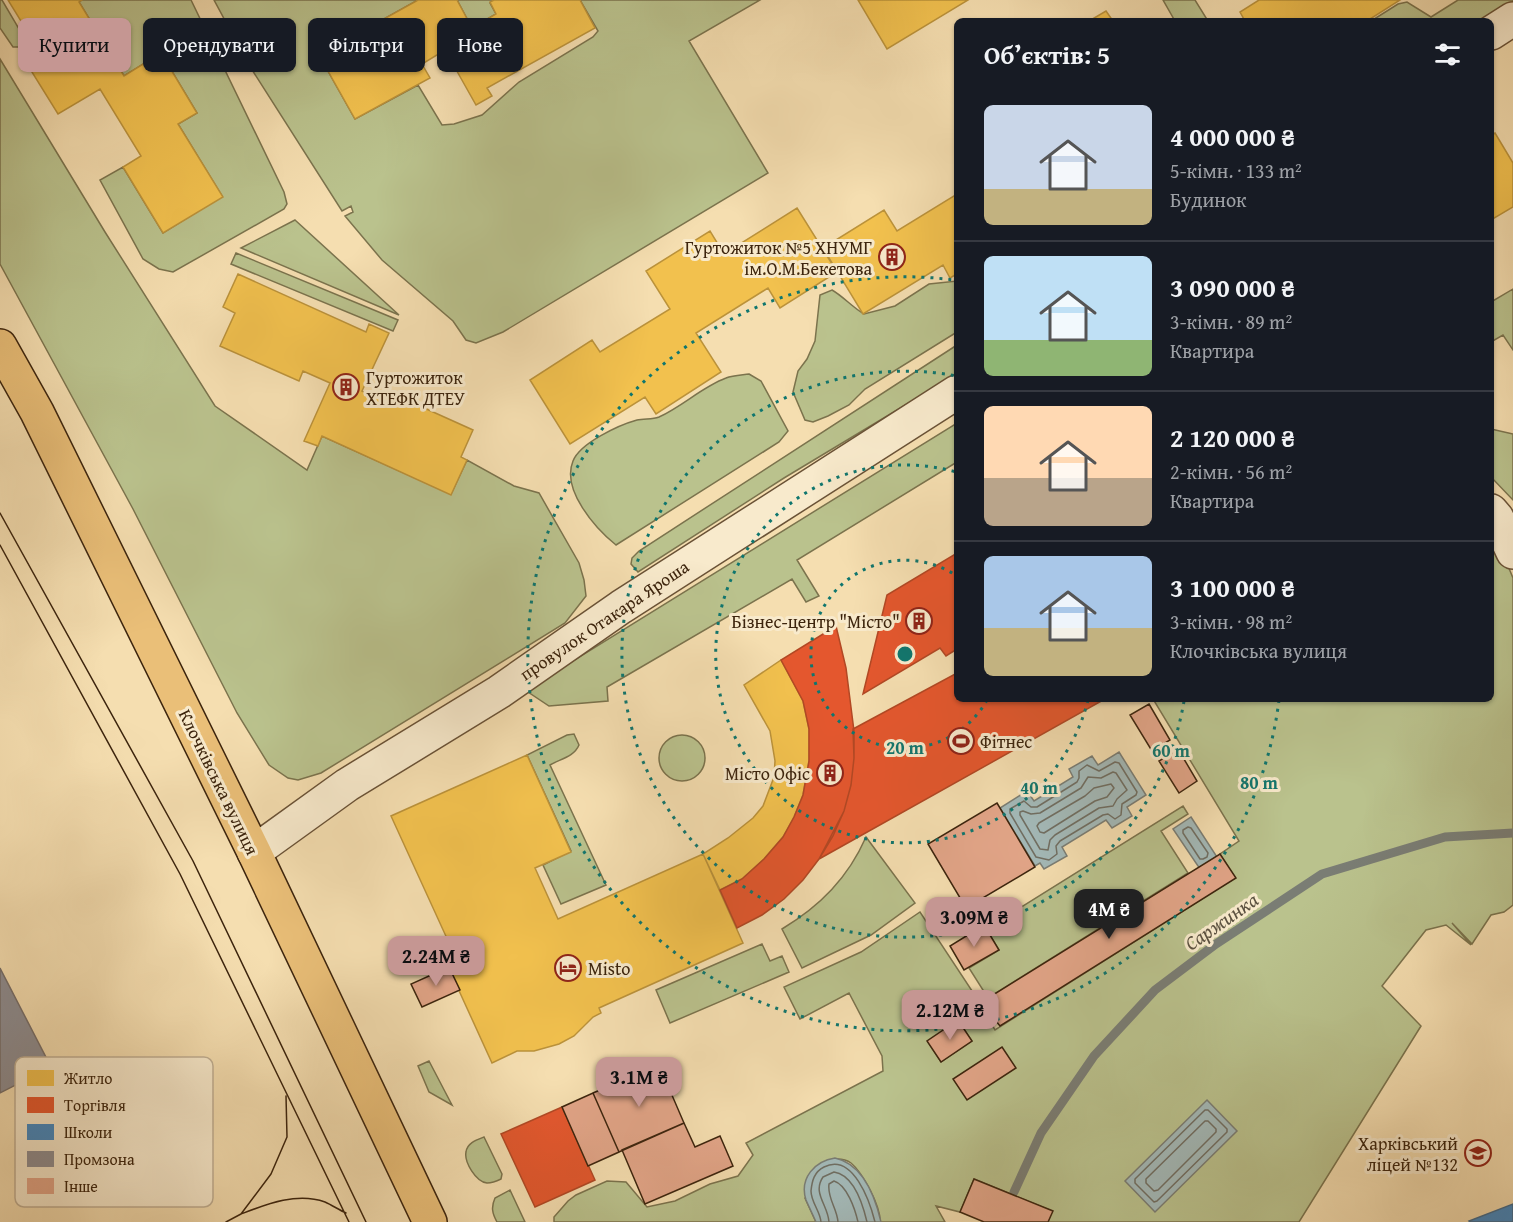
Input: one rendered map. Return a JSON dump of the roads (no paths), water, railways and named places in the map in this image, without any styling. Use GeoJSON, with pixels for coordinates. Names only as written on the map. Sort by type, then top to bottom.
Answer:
{"type":"FeatureCollection","features":[{"type":"Feature","properties":{"kind":"main road","name":"Клочківська вулиця"},"geometry":{"type":"LineString","coordinates":[[0,346],[43,422],[254,852],[430,1222]]}},
{"type":"Feature","properties":{"kind":"street"},"geometry":{"type":"LineString","coordinates":[[1494,31],[1513,19]]}},
{"type":"Feature","properties":{"kind":"street","name":"провулок Отакара Яроша"},"geometry":{"type":"LineString","coordinates":[[254,852],[339,790],[499,692],[621,607],[954,394]]}},
{"type":"Feature","properties":{"kind":"street"},"geometry":{"type":"LineString","coordinates":[[1494,514],[1513,552]]}},
{"type":"Feature","properties":{"kind":"water"},"geometry":{"type":"Polygon","coordinates":[[[1119,752],[1146,795],[1127,807],[1132,816],[1112,828],[1106,820],[1062,847],[1067,856],[1044,869],[1040,863],[1035,866],[1000,808],[1027,791],[1034,801],[1073,777],[1069,769],[1092,756],[1098,765],[1119,752]]]}},
{"type":"Feature","properties":{"kind":"water"},"geometry":{"type":"Polygon","coordinates":[[[1191,817],[1217,857],[1200,869],[1173,829],[1191,817]]]}},
{"type":"Feature","properties":{"kind":"water"},"geometry":{"type":"Polygon","coordinates":[[[1207,1100],[1237,1131],[1155,1212],[1125,1181],[1207,1100]]]}},
{"type":"Feature","properties":{"kind":"water"},"geometry":{"type":"Polygon","coordinates":[[[835,1158],[853,1167],[866,1182],[881,1222],[816,1222],[804,1192],[807,1178],[815,1167],[835,1158]]]}},
{"type":"Feature","properties":{"kind":"waterway","name":"Саржинка"},"geometry":{"type":"LineString","coordinates":[[1014,1192],[1041,1133],[1094,1056],[1155,990],[1216,944],[1322,874],[1445,837],[1513,833]]}},
{"type":"Feature","properties":{"kind":"tram line"},"geometry":{"type":"LineString","coordinates":[[0,513],[193,861],[366,1222]]}},
{"type":"Feature","properties":{"kind":"tram line"},"geometry":{"type":"LineString","coordinates":[[0,545],[180,874],[349,1222]]}},
{"type":"Feature","properties":{"kind":"tram line"},"geometry":{"type":"LineString","coordinates":[[226,1222],[241,1214],[271,1174],[287,1137],[286,1096]]}},
{"type":"Feature","properties":{"kind":"tram line"},"geometry":{"type":"LineString","coordinates":[[241,1214],[282,1200],[304,1198],[325,1202],[346,1213]]}},
{"type":"Feature","properties":{"kind":"place","name":"Гуртожиток №5 ХНУМГ ім.О.М.Бекетова"},"geometry":{"type":"Point","coordinates":[892,257]}},
{"type":"Feature","properties":{"kind":"place","name":"Гуртожиток ХТЕФК ДТЕУ"},"geometry":{"type":"Point","coordinates":[346,387]}},
{"type":"Feature","properties":{"kind":"place","name":"Бізнес-центр \"Місто\""},"geometry":{"type":"Point","coordinates":[919,621]}},
{"type":"Feature","properties":{"kind":"place","name":"Фітнес"},"geometry":{"type":"Point","coordinates":[961,741]}},
{"type":"Feature","properties":{"kind":"place","name":"Місто Офіс"},"geometry":{"type":"Point","coordinates":[830,773]}},
{"type":"Feature","properties":{"kind":"place","name":"Misto"},"geometry":{"type":"Point","coordinates":[568,968]}},
{"type":"Feature","properties":{"kind":"place","name":"Харківський ліцей №132"},"geometry":{"type":"Point","coordinates":[1478,1153]}}]}
